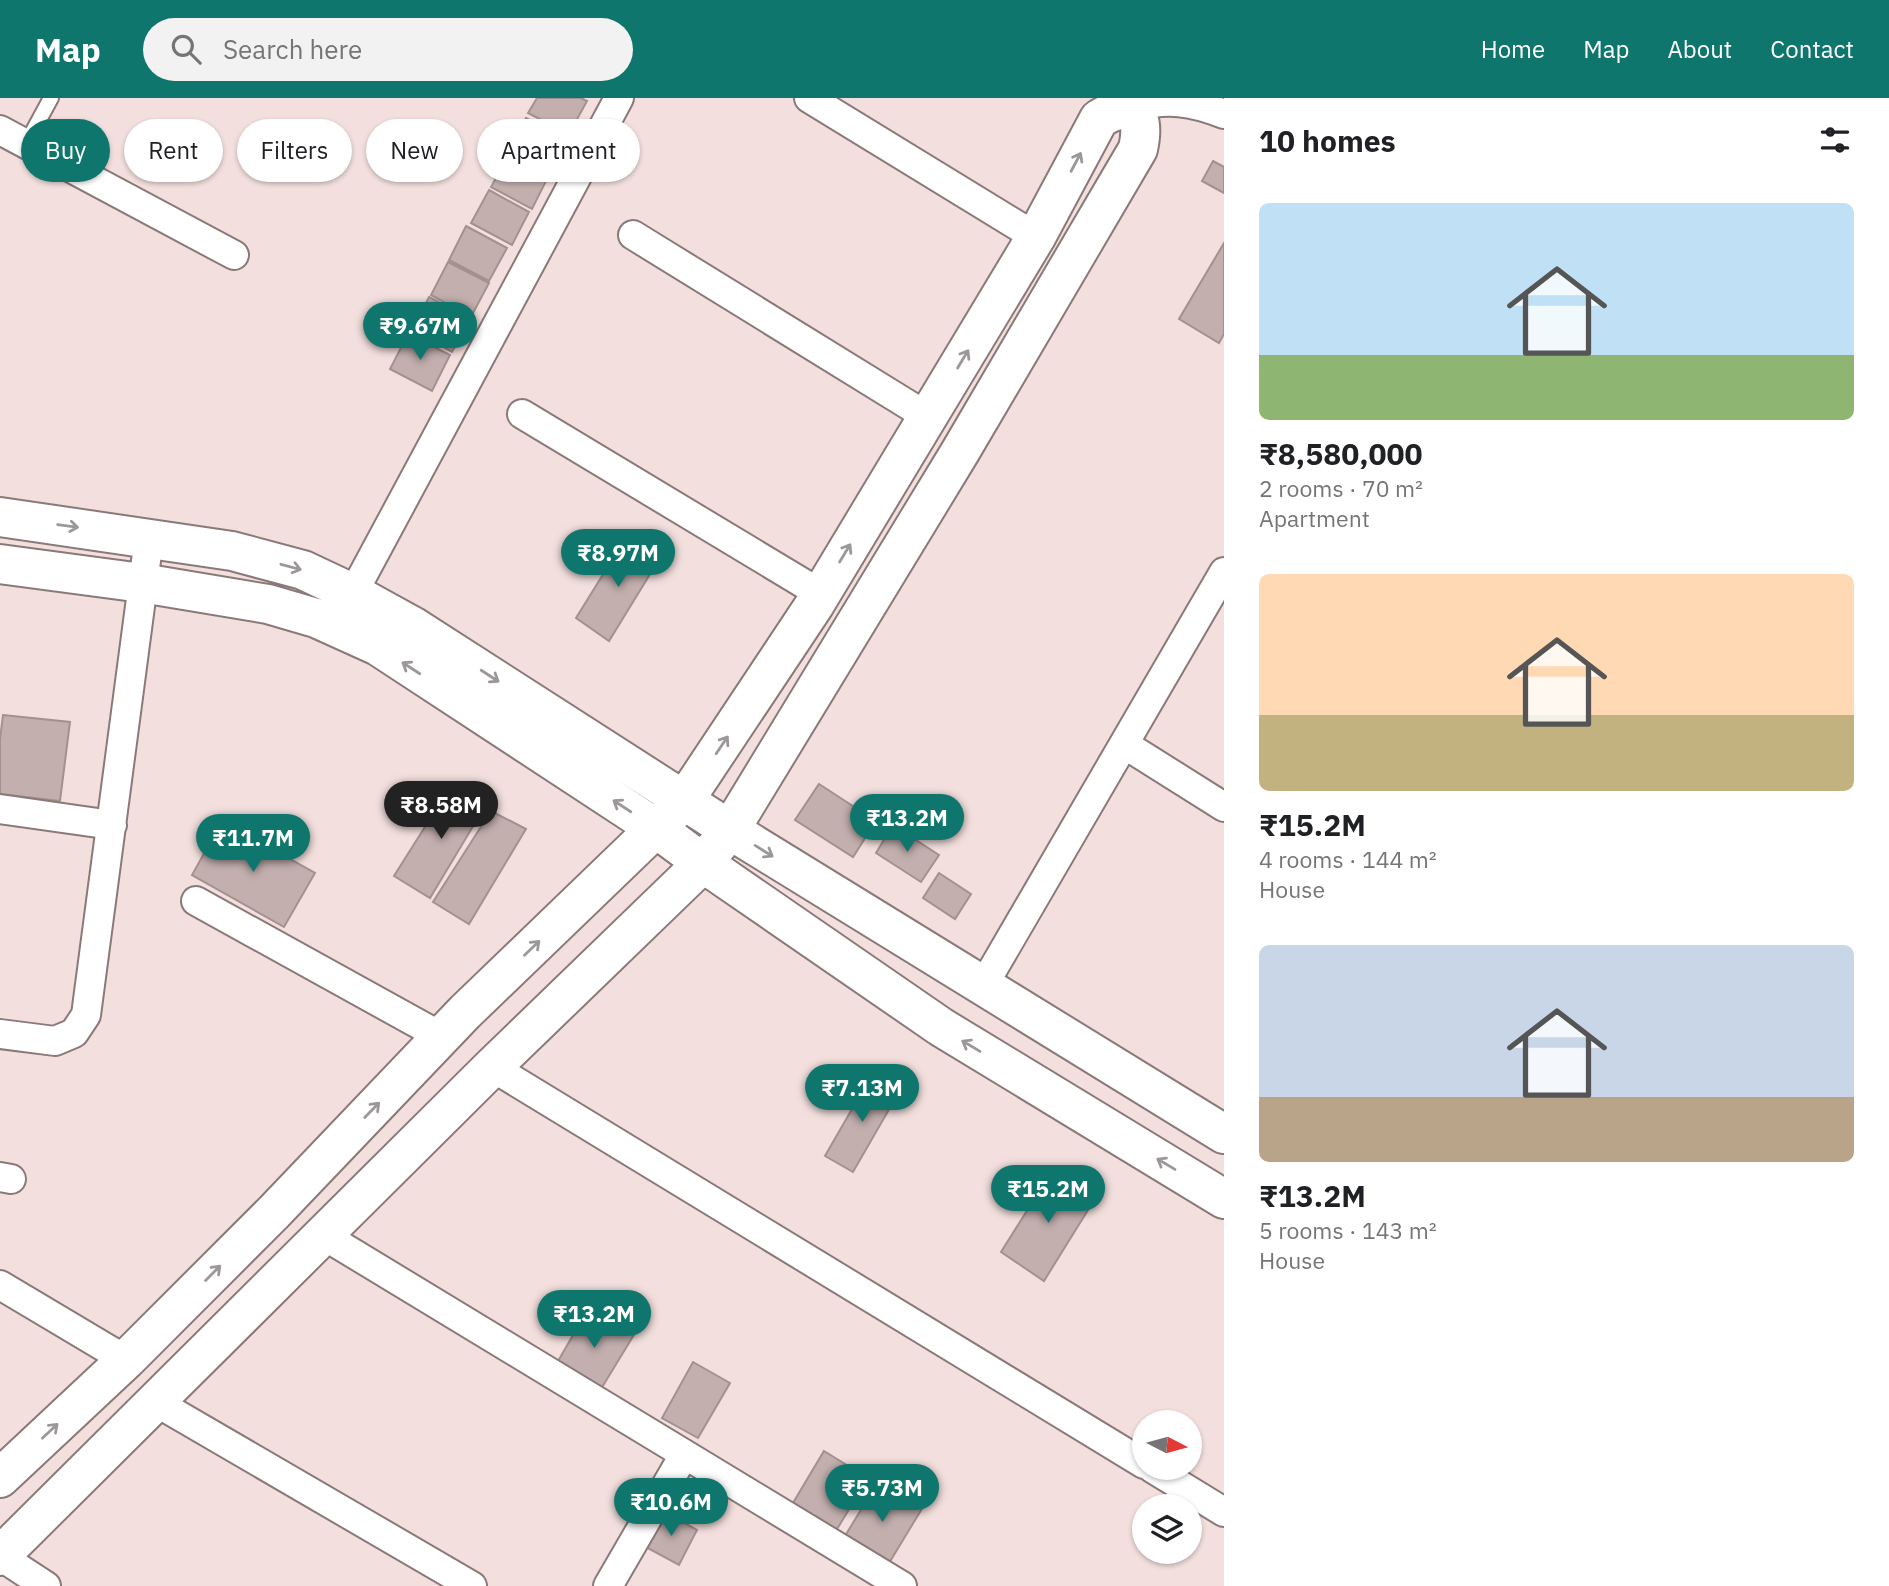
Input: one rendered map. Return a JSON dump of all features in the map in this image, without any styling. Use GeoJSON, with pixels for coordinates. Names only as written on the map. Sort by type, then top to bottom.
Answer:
{"type":"FeatureCollection","features":[{"type":"Feature","properties":{"kind":"street"},"geometry":{"type":"LineString","coordinates":[[334,626],[354,594],[619,98]]}},
{"type":"Feature","properties":{"kind":"street"},"geometry":{"type":"LineString","coordinates":[[809,98],[1036,237]]}},
{"type":"Feature","properties":{"kind":"street"},"geometry":{"type":"LineString","coordinates":[[0,1478],[126,1360],[274,1212],[442,1037],[684,801],[821,594],[1036,237],[1099,119],[1110,109],[1122,104],[1172,100],[1189,102],[1224,114]]}},
{"type":"Feature","properties":{"kind":"street"},"geometry":{"type":"LineString","coordinates":[[46,1586],[0,1556],[492,1067],[703,863],[730,830],[960,452],[1138,149],[1142,133],[1139,116],[1144,102]]}},
{"type":"Feature","properties":{"kind":"street"},"geometry":{"type":"LineString","coordinates":[[0,130],[21,141]]}},
{"type":"Feature","properties":{"kind":"street"},"geometry":{"type":"LineString","coordinates":[[97,182],[234,255]]}},
{"type":"Feature","properties":{"kind":"street"},"geometry":{"type":"LineString","coordinates":[[633,235],[928,417]]}},
{"type":"Feature","properties":{"kind":"street"},"geometry":{"type":"LineString","coordinates":[[522,414],[821,594]]}},
{"type":"Feature","properties":{"kind":"street"},"geometry":{"type":"LineString","coordinates":[[0,517],[232,551],[303,570],[354,594],[414,627],[730,830],[1224,1135]]}},
{"type":"Feature","properties":{"kind":"street"},"geometry":{"type":"LineString","coordinates":[[0,1034],[55,1041],[74,1033],[86,1015],[149,538]]}},
{"type":"Feature","properties":{"kind":"street"},"geometry":{"type":"LineString","coordinates":[[0,564],[142,583],[268,604],[316,618],[379,646],[657,829],[941,1027],[1224,1199]]}},
{"type":"Feature","properties":{"kind":"street"},"geometry":{"type":"LineString","coordinates":[[983,986],[1224,572]]}},
{"type":"Feature","properties":{"kind":"street"},"geometry":{"type":"LineString","coordinates":[[1124,744],[1224,807]]}},
{"type":"Feature","properties":{"kind":"street"},"geometry":{"type":"LineString","coordinates":[[0,809],[112,825]]}},
{"type":"Feature","properties":{"kind":"street"},"geometry":{"type":"LineString","coordinates":[[196,901],[442,1037]]}},
{"type":"Feature","properties":{"kind":"street"},"geometry":{"type":"LineString","coordinates":[[492,1067],[1132,1457]]}},
{"type":"Feature","properties":{"kind":"street"},"geometry":{"type":"LineString","coordinates":[[323,1235],[902,1586]]}},
{"type":"Feature","properties":{"kind":"street"},"geometry":{"type":"LineString","coordinates":[[0,1285],[126,1360]]}},
{"type":"Feature","properties":{"kind":"street"},"geometry":{"type":"LineString","coordinates":[[154,1401],[472,1586]]}},
{"type":"Feature","properties":{"kind":"street"},"geometry":{"type":"LineString","coordinates":[[608,1586],[684,1455]]}},
{"type":"Feature","properties":{"kind":"street"},"geometry":{"type":"LineString","coordinates":[[1172,1480],[1224,1512]]}},
{"type":"Feature","properties":{"kind":"lane"},"geometry":{"type":"LineString","coordinates":[[40,119],[51,98]]}},
{"type":"Feature","properties":{"kind":"building"},"geometry":{"type":"Polygon","coordinates":[[[537,98],[581,98],[587,101],[577,119],[540,119],[528,113],[537,98]]]}},
{"type":"Feature","properties":{"kind":"building"},"geometry":{"type":"Polygon","coordinates":[[[1213,161],[1224,167],[1224,193],[1202,181],[1213,161]]]}},
{"type":"Feature","properties":{"kind":"building"},"geometry":{"type":"Polygon","coordinates":[[[494,182],[546,182],[532,209],[491,187],[494,182]]]}},
{"type":"Feature","properties":{"kind":"building"},"geometry":{"type":"Polygon","coordinates":[[[489,190],[529,212],[512,245],[471,223],[489,190]]]}},
{"type":"Feature","properties":{"kind":"building"},"geometry":{"type":"Polygon","coordinates":[[[466,226],[507,248],[489,281],[449,260],[466,226]]]}},
{"type":"Feature","properties":{"kind":"building"},"geometry":{"type":"Polygon","coordinates":[[[1224,243],[1224,334],[1219,343],[1179,319],[1224,243]]]}},
{"type":"Feature","properties":{"kind":"building"},"geometry":{"type":"Polygon","coordinates":[[[448,262],[489,283],[471,317],[431,295],[448,262]]]}},
{"type":"Feature","properties":{"kind":"building"},"geometry":{"type":"Polygon","coordinates":[[[429,297],[470,319],[452,352],[412,330],[429,297]]]}},
{"type":"Feature","properties":{"kind":"building"},"geometry":{"type":"Polygon","coordinates":[[[408,334],[450,355],[432,391],[390,369],[408,334]]]}},
{"type":"Feature","properties":{"kind":"building"},"geometry":{"type":"Polygon","coordinates":[[[625,539],[660,558],[609,641],[576,618],[625,539]]]}},
{"type":"Feature","properties":{"kind":"building"},"geometry":{"type":"Polygon","coordinates":[[[3,715],[70,722],[60,801],[0,794],[3,715]]]}},
{"type":"Feature","properties":{"kind":"building"},"geometry":{"type":"Polygon","coordinates":[[[452,784],[487,803],[430,898],[394,876],[452,784]]]}},
{"type":"Feature","properties":{"kind":"building"},"geometry":{"type":"Polygon","coordinates":[[[819,784],[876,821],[853,857],[795,820],[819,784]]]}},
{"type":"Feature","properties":{"kind":"building"},"geometry":{"type":"Polygon","coordinates":[[[491,811],[526,829],[469,924],[433,902],[491,811]]]}},
{"type":"Feature","properties":{"kind":"building"},"geometry":{"type":"Polygon","coordinates":[[[222,821],[315,873],[284,927],[192,875],[222,821]]]}},
{"type":"Feature","properties":{"kind":"building"},"geometry":{"type":"Polygon","coordinates":[[[893,825],[939,855],[921,882],[876,853],[893,825]]]}},
{"type":"Feature","properties":{"kind":"building"},"geometry":{"type":"Polygon","coordinates":[[[939,873],[971,894],[955,919],[923,898],[939,873]]]}},
{"type":"Feature","properties":{"kind":"building"},"geometry":{"type":"Polygon","coordinates":[[[871,1076],[899,1092],[853,1172],[825,1156],[871,1076]]]}},
{"type":"Feature","properties":{"kind":"building"},"geometry":{"type":"Polygon","coordinates":[[[1052,1171],[1096,1197],[1044,1281],[1001,1252],[1052,1171]]]}},
{"type":"Feature","properties":{"kind":"building"},"geometry":{"type":"Polygon","coordinates":[[[590,1306],[635,1333],[598,1394],[554,1368],[590,1306]]]}},
{"type":"Feature","properties":{"kind":"building"},"geometry":{"type":"Polygon","coordinates":[[[693,1362],[730,1383],[698,1438],[662,1418],[693,1362]]]}},
{"type":"Feature","properties":{"kind":"building"},"geometry":{"type":"Polygon","coordinates":[[[824,1451],[868,1478],[831,1539],[787,1513],[824,1451]]]}},
{"type":"Feature","properties":{"kind":"building"},"geometry":{"type":"Polygon","coordinates":[[[879,1480],[923,1507],[886,1568],[842,1541],[879,1480]]]}},
{"type":"Feature","properties":{"kind":"building"},"geometry":{"type":"Polygon","coordinates":[[[663,1511],[697,1530],[679,1565],[644,1546],[663,1511]]]}}]}
